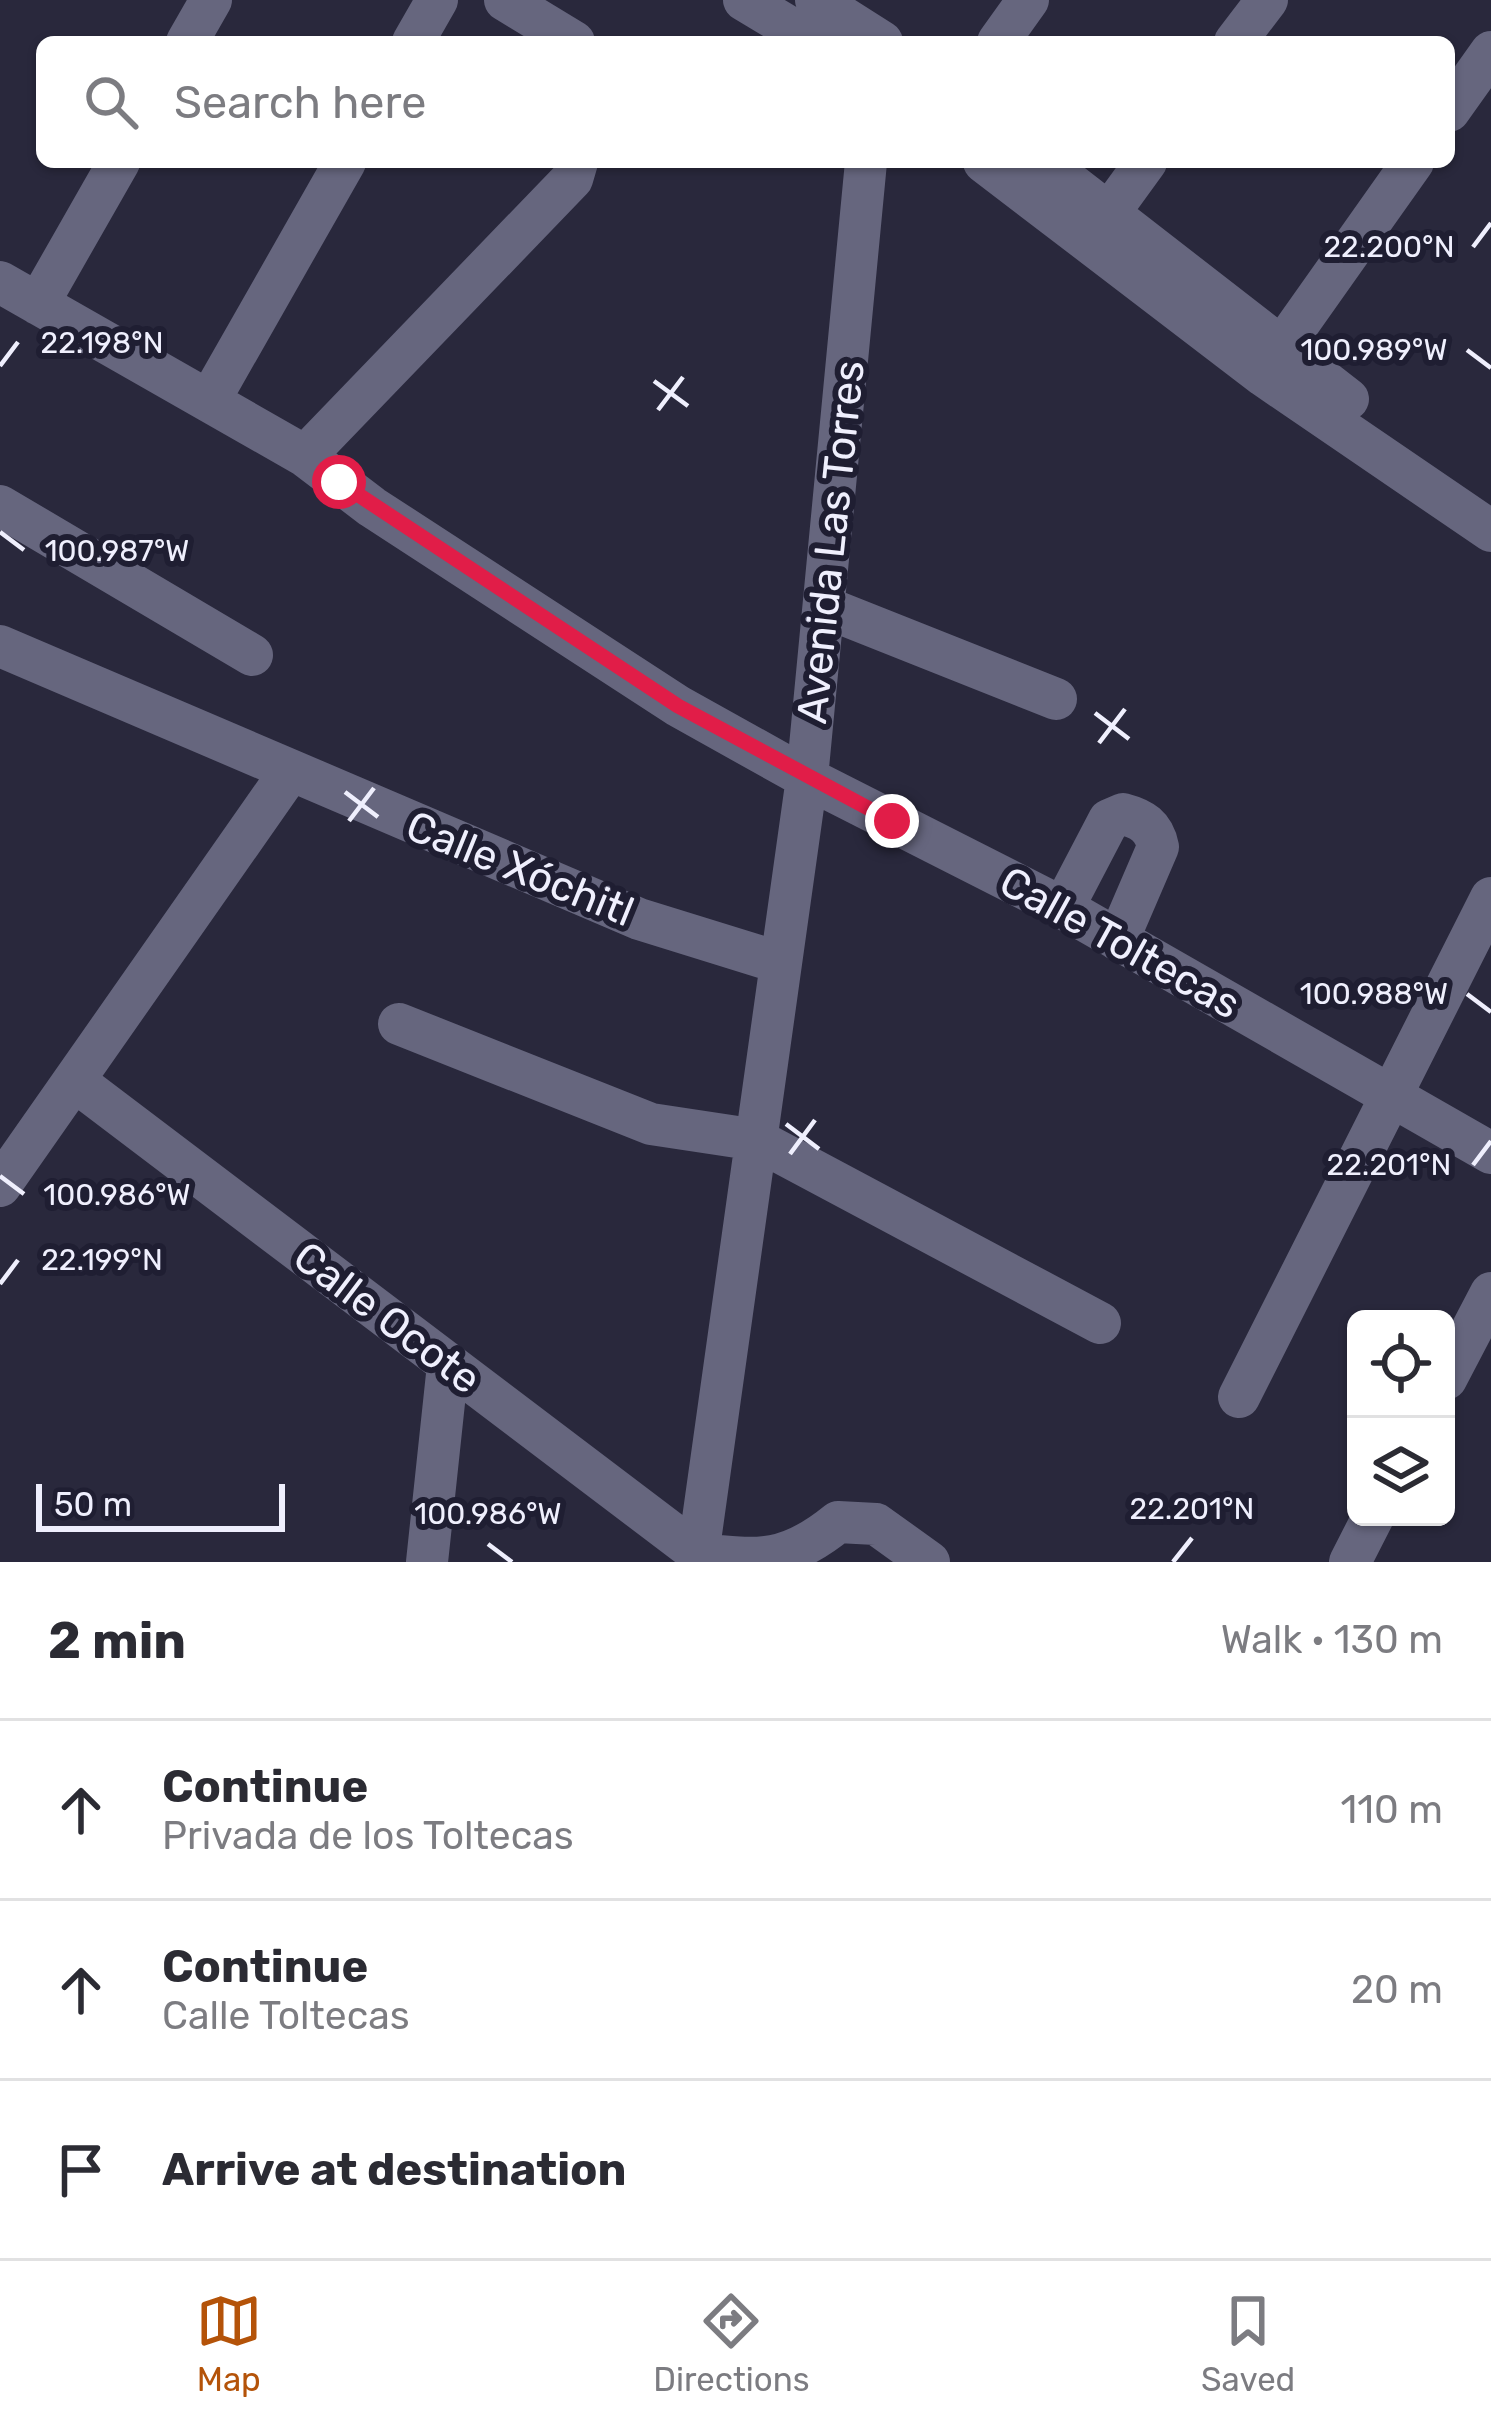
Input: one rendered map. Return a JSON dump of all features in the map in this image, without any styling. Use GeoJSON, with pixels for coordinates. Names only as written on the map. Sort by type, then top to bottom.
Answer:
{"type":"FeatureCollection","features":[{"type":"Feature","properties":{"kind":"street"},"geometry":{"type":"LineString","coordinates":[[190,36],[211,0]]}},
{"type":"Feature","properties":{"kind":"street"},"geometry":{"type":"LineString","coordinates":[[416,36],[437,0]]}},
{"type":"Feature","properties":{"kind":"street"},"geometry":{"type":"LineString","coordinates":[[505,0],[564,36]]}},
{"type":"Feature","properties":{"kind":"street"},"geometry":{"type":"LineString","coordinates":[[744,0],[804,36]]}},
{"type":"Feature","properties":{"kind":"street"},"geometry":{"type":"LineString","coordinates":[[816,0],[876,30]]}},
{"type":"Feature","properties":{"kind":"street"},"geometry":{"type":"LineString","coordinates":[[1002,36],[1028,0]]}},
{"type":"Feature","properties":{"kind":"street"},"geometry":{"type":"LineString","coordinates":[[1240,36],[1267,0]]}},
{"type":"Feature","properties":{"kind":"street"},"geometry":{"type":"LineString","coordinates":[[1455,103],[1491,52]]}},
{"type":"Feature","properties":{"kind":"street"},"geometry":{"type":"LineString","coordinates":[[38,304],[116,168]]}},
{"type":"Feature","properties":{"kind":"street"},"geometry":{"type":"LineString","coordinates":[[208,401],[342,168]]}},
{"type":"Feature","properties":{"kind":"street"},"geometry":{"type":"LineString","coordinates":[[305,456],[572,179],[575,168]]}},
{"type":"Feature","properties":{"kind":"street","name":"Avenida Las Torres"},"geometry":{"type":"LineString","coordinates":[[698,1558],[827,608],[865,168]]}},
{"type":"Feature","properties":{"kind":"street"},"geometry":{"type":"LineString","coordinates":[[992,168],[1264,376],[1491,531]]}},
{"type":"Feature","properties":{"kind":"street"},"geometry":{"type":"LineString","coordinates":[[1050,168],[1280,350],[1491,501]]}},
{"type":"Feature","properties":{"kind":"street"},"geometry":{"type":"LineString","coordinates":[[1108,213],[1142,168]]}},
{"type":"Feature","properties":{"kind":"street"},"geometry":{"type":"LineString","coordinates":[[1280,350],[1409,168]]}},
{"type":"Feature","properties":{"kind":"street","name":"Calle Toltecas"},"geometry":{"type":"LineString","coordinates":[[0,282],[305,456],[373,507],[678,706],[806,778],[1063,908],[1491,1154]]}},
{"type":"Feature","properties":{"kind":"street"},"geometry":{"type":"LineString","coordinates":[[0,506],[252,656]]}},
{"type":"Feature","properties":{"kind":"street"},"geometry":{"type":"LineString","coordinates":[[827,608],[1055,699]]}},
{"type":"Feature","properties":{"kind":"street","name":"Calle Xóchitl"},"geometry":{"type":"LineString","coordinates":[[0,646],[638,919],[782,963]]}},
{"type":"Feature","properties":{"kind":"street"},"geometry":{"type":"LineString","coordinates":[[0,1186],[289,773]]}},
{"type":"Feature","properties":{"kind":"street"},"geometry":{"type":"LineString","coordinates":[[1063,908],[1109,820],[1123,814],[1141,819],[1155,833],[1158,847],[1118,940]]}},
{"type":"Feature","properties":{"kind":"street"},"geometry":{"type":"LineString","coordinates":[[1239,1397],[1491,898]]}},
{"type":"Feature","properties":{"kind":"street"},"geometry":{"type":"LineString","coordinates":[[399,1024],[652,1124],[758,1140],[1100,1322]]}},
{"type":"Feature","properties":{"kind":"street","name":"Calle Ocote"},"geometry":{"type":"LineString","coordinates":[[76,1082],[698,1558]]}},
{"type":"Feature","properties":{"kind":"street"},"geometry":{"type":"LineString","coordinates":[[1455,1362],[1491,1293]]}},
{"type":"Feature","properties":{"kind":"street"},"geometry":{"type":"LineString","coordinates":[[427,1562],[448,1365]]}},
{"type":"Feature","properties":{"kind":"street"},"geometry":{"type":"LineString","coordinates":[[698,1558],[749,1562],[803,1557],[838,1522],[876,1524],[929,1562]]}},
{"type":"Feature","properties":{"kind":"street"},"geometry":{"type":"LineString","coordinates":[[1349,1562],[1368,1526]]}},
{"type":"Feature","properties":{"kind":"route"},"geometry":{"type":"LineString","coordinates":[[339,482],[678,706],[892,821]]}}]}
